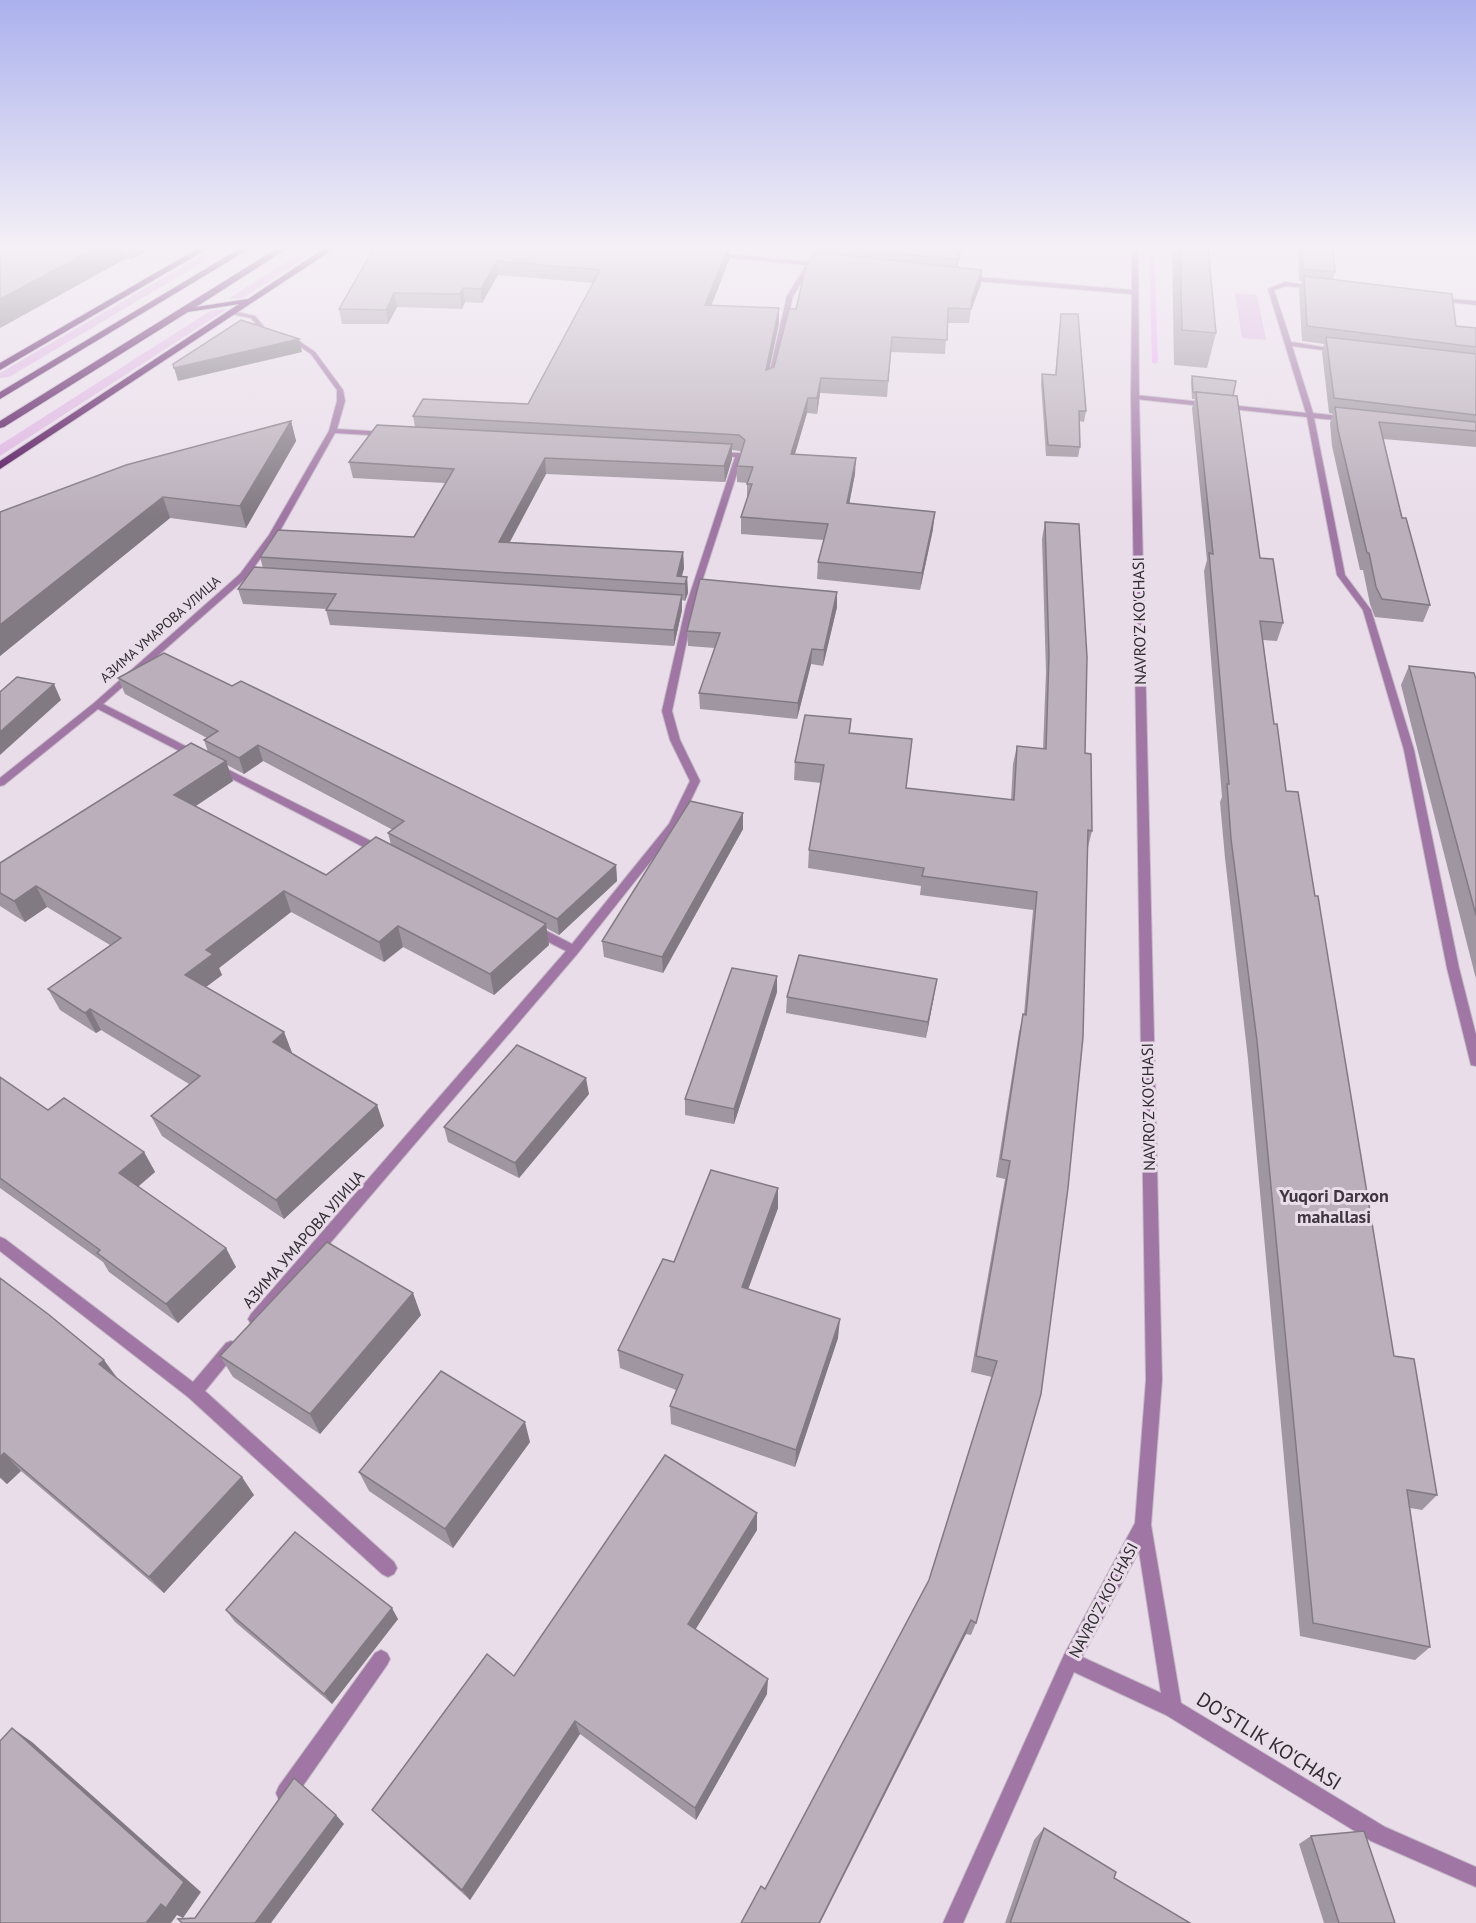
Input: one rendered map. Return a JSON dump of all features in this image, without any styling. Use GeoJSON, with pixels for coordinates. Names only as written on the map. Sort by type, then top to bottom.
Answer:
{"type":"FeatureCollection","features":[{"type":"Feature","properties":{"kind":"highway"},"geometry":{"type":"LineString","coordinates":[[0,367],[54,336]]}},
{"type":"Feature","properties":{"kind":"highway"},"geometry":{"type":"LineString","coordinates":[[0,396],[100,336]]}},
{"type":"Feature","properties":{"kind":"highway"},"geometry":{"type":"LineString","coordinates":[[0,425],[143,336]]}},
{"type":"Feature","properties":{"kind":"highway"},"geometry":{"type":"LineString","coordinates":[[0,466],[198,336]]}},
{"type":"Feature","properties":{"kind":"highway"},"geometry":{"type":"LineString","coordinates":[[0,383],[38,373]]}},
{"type":"Feature","properties":{"kind":"street","name":"АЗИМА УМАРОВА УЛИЦА"},"geometry":{"type":"LineString","coordinates":[[0,783],[97,705],[243,576],[273,536],[333,431],[341,401],[340,390],[313,353],[297,342],[281,336]]}},
{"type":"Feature","properties":{"kind":"street"},"geometry":{"type":"LineString","coordinates":[[769,382],[780,336]]}},
{"type":"Feature","properties":{"kind":"street","name":"NAVRO'Z KO'CHASI"},"geometry":{"type":"LineString","coordinates":[[952,1923],[1070,1661],[1143,1525],[1154,1380],[1135,336]]}},
{"type":"Feature","properties":{"kind":"street"},"geometry":{"type":"LineString","coordinates":[[1285,336],[1310,415],[1341,575],[1367,610],[1408,750],[1453,968],[1476,1061]]}},
{"type":"Feature","properties":{"kind":"street"},"geometry":{"type":"LineString","coordinates":[[1288,344],[1347,351]]}},
{"type":"Feature","properties":{"kind":"street"},"geometry":{"type":"LineString","coordinates":[[1135,397],[1358,420]]}},
{"type":"Feature","properties":{"kind":"street"},"geometry":{"type":"LineString","coordinates":[[333,431],[405,435]]}},
{"type":"Feature","properties":{"kind":"street","name":"АЗИМА УМАРОВА УЛИЦА"},"geometry":{"type":"LineString","coordinates":[[194,1392],[574,950],[674,825],[695,781],[675,740],[667,711],[685,605],[739,455],[703,453]]}},
{"type":"Feature","properties":{"kind":"street","name":"АЗИМА УМАРОВА УЛИЦА"},"geometry":{"type":"LineString","coordinates":[[243,576],[255,577]]}},
{"type":"Feature","properties":{"kind":"street","name":"АЗИМА УМАРОВА УЛИЦА"},"geometry":{"type":"LineString","coordinates":[[97,705],[394,858]]}},
{"type":"Feature","properties":{"kind":"street"},"geometry":{"type":"LineString","coordinates":[[521,923],[574,950]]}},
{"type":"Feature","properties":{"kind":"street"},"geometry":{"type":"LineString","coordinates":[[0,1244],[194,1392],[388,1568]]}},
{"type":"Feature","properties":{"kind":"street","name":"DO'STLIK KO'CHASI"},"geometry":{"type":"LineString","coordinates":[[1143,1525],[1173,1708],[1378,1834],[1476,1877]]}},
{"type":"Feature","properties":{"kind":"street"},"geometry":{"type":"LineString","coordinates":[[276,1806],[381,1659]]}},
{"type":"Feature","properties":{"kind":"street"},"geometry":{"type":"LineString","coordinates":[[1070,1661],[1173,1708]]}},
{"type":"Feature","properties":{"kind":"shaded area"},"geometry":{"type":"Polygon","coordinates":[[[64,336],[79,336],[9,377],[0,378],[0,373],[64,336]]]}},
{"type":"Feature","properties":{"kind":"shaded area"},"geometry":{"type":"Polygon","coordinates":[[[171,336],[186,336],[0,456],[0,445],[171,336]]]}},
{"type":"Feature","properties":{"kind":"shaded area"},"geometry":{"type":"Polygon","coordinates":[[[1242,336],[1265,336],[1266,340],[1242,338],[1242,336]]]}},
{"type":"Feature","properties":{"kind":"building"},"geometry":{"type":"Polygon","coordinates":[[[217,336],[289,336],[299,339],[174,368],[173,364],[217,336]]]}},
{"type":"Feature","properties":{"kind":"building"},"geometry":{"type":"Polygon","coordinates":[[[565,336],[773,336],[766,370],[774,367],[782,336],[947,336],[947,340],[892,337],[888,381],[821,378],[817,398],[808,398],[791,454],[856,458],[847,503],[935,512],[922,573],[818,562],[828,524],[741,517],[752,484],[747,484],[753,467],[737,466],[745,440],[739,435],[413,416],[423,399],[528,404],[565,336]]]}},
{"type":"Feature","properties":{"kind":"building"},"geometry":{"type":"Polygon","coordinates":[[[1059,336],[1080,336],[1086,411],[1079,411],[1080,447],[1048,445],[1042,374],[1056,375],[1059,336]]]}},
{"type":"Feature","properties":{"kind":"building"},"geometry":{"type":"Polygon","coordinates":[[[1385,336],[1476,336],[1476,347],[1385,336]]]}},
{"type":"Feature","properties":{"kind":"building"},"geometry":{"type":"Polygon","coordinates":[[[1326,337],[1476,354],[1476,415],[1334,398],[1326,337]]]}},
{"type":"Feature","properties":{"kind":"building"},"geometry":{"type":"Polygon","coordinates":[[[1192,376],[1236,381],[1233,396],[1193,392],[1192,376]]]}},
{"type":"Feature","properties":{"kind":"building"},"geometry":{"type":"Polygon","coordinates":[[[1196,392],[1237,396],[1260,558],[1273,559],[1283,623],[1260,621],[1274,724],[1277,724],[1286,791],[1298,792],[1315,896],[1318,896],[1394,1356],[1414,1359],[1437,1495],[1407,1490],[1430,1647],[1313,1623],[1257,1041],[1231,839],[1227,784],[1229,784],[1209,553],[1213,554],[1196,392]]]}},
{"type":"Feature","properties":{"kind":"building"},"geometry":{"type":"Polygon","coordinates":[[[1335,407],[1476,422],[1476,431],[1379,422],[1402,518],[1406,518],[1430,605],[1382,599],[1376,587],[1338,430],[1335,407]]]}},
{"type":"Feature","properties":{"kind":"building"},"geometry":{"type":"Polygon","coordinates":[[[291,421],[240,506],[163,497],[0,625],[0,512],[126,465],[291,421]]]}},
{"type":"Feature","properties":{"kind":"building"},"geometry":{"type":"Polygon","coordinates":[[[377,425],[732,444],[724,466],[545,458],[499,542],[683,552],[677,576],[687,577],[685,584],[260,557],[278,530],[414,537],[454,469],[349,462],[377,425]]]}},
{"type":"Feature","properties":{"kind":"building"},"geometry":{"type":"Polygon","coordinates":[[[1045,522],[1079,524],[1087,657],[1085,753],[1091,754],[1092,831],[1088,830],[1083,1037],[1068,1188],[1041,1394],[976,1623],[971,1620],[819,1923],[741,1923],[761,1886],[765,1889],[929,1580],[997,1361],[976,1356],[1010,1161],[1001,1159],[1023,1014],[1026,1015],[1037,892],[922,876],[924,868],[809,850],[824,765],[795,762],[805,715],[851,719],[849,733],[912,739],[906,788],[1014,800],[1017,746],[1046,749],[1049,654],[1045,522]]]}},
{"type":"Feature","properties":{"kind":"building"},"geometry":{"type":"Polygon","coordinates":[[[254,567],[682,595],[674,630],[326,610],[336,594],[238,589],[254,567]]]}},
{"type":"Feature","properties":{"kind":"building"},"geometry":{"type":"Polygon","coordinates":[[[700,579],[837,592],[824,650],[812,649],[798,703],[699,693],[720,633],[687,631],[700,579]]]}},
{"type":"Feature","properties":{"kind":"building"},"geometry":{"type":"Polygon","coordinates":[[[164,653],[232,686],[241,681],[616,865],[557,919],[388,833],[404,821],[258,745],[239,758],[204,740],[218,731],[118,678],[164,653]]]}},
{"type":"Feature","properties":{"kind":"building"},"geometry":{"type":"Polygon","coordinates":[[[1409,666],[1474,673],[1476,679],[1476,915],[1409,666]]]}},
{"type":"Feature","properties":{"kind":"building"},"geometry":{"type":"Polygon","coordinates":[[[17,677],[54,684],[0,732],[0,692],[17,677]]]}},
{"type":"Feature","properties":{"kind":"building"},"geometry":{"type":"Polygon","coordinates":[[[191,743],[226,761],[174,795],[326,875],[376,837],[546,924],[490,974],[398,926],[379,942],[284,891],[206,950],[213,954],[185,975],[284,1032],[273,1042],[377,1105],[276,1200],[151,1116],[200,1076],[90,1009],[85,1013],[48,989],[121,938],[36,886],[14,901],[0,893],[0,863],[191,743]]]}},
{"type":"Feature","properties":{"kind":"building"},"geometry":{"type":"Polygon","coordinates":[[[690,801],[743,813],[662,957],[602,941],[690,801]]]}},
{"type":"Feature","properties":{"kind":"building"},"geometry":{"type":"Polygon","coordinates":[[[799,955],[937,979],[928,1022],[787,997],[799,955]]]}},
{"type":"Feature","properties":{"kind":"building"},"geometry":{"type":"Polygon","coordinates":[[[732,968],[777,976],[734,1109],[685,1099],[732,968]]]}},
{"type":"Feature","properties":{"kind":"building"},"geometry":{"type":"Polygon","coordinates":[[[517,1045],[586,1078],[515,1163],[444,1127],[517,1045]]]}},
{"type":"Feature","properties":{"kind":"building"},"geometry":{"type":"Polygon","coordinates":[[[0,1077],[48,1110],[64,1098],[144,1152],[119,1173],[226,1248],[166,1304],[97,1253],[100,1250],[0,1178],[0,1077]]]}},
{"type":"Feature","properties":{"kind":"building"},"geometry":{"type":"Polygon","coordinates":[[[711,1170],[778,1188],[742,1287],[840,1319],[796,1450],[670,1406],[683,1375],[618,1350],[663,1259],[674,1262],[711,1170]]]}},
{"type":"Feature","properties":{"kind":"building"},"geometry":{"type":"Polygon","coordinates":[[[327,1242],[413,1293],[310,1414],[220,1356],[327,1242]]]}},
{"type":"Feature","properties":{"kind":"building"},"geometry":{"type":"Polygon","coordinates":[[[0,1278],[104,1360],[99,1364],[242,1477],[149,1577],[4,1453],[0,1457],[0,1278]]]}},
{"type":"Feature","properties":{"kind":"building"},"geometry":{"type":"Polygon","coordinates":[[[441,1371],[525,1422],[445,1529],[359,1472],[441,1371]]]}},
{"type":"Feature","properties":{"kind":"building"},"geometry":{"type":"Polygon","coordinates":[[[665,1455],[757,1513],[688,1624],[768,1679],[695,1808],[575,1721],[462,1890],[372,1810],[487,1654],[514,1676],[665,1455]]]}},
{"type":"Feature","properties":{"kind":"building"},"geometry":{"type":"Polygon","coordinates":[[[295,1532],[392,1608],[324,1694],[226,1610],[295,1532]]]}},
{"type":"Feature","properties":{"kind":"building"},"geometry":{"type":"Polygon","coordinates":[[[12,1728],[184,1882],[166,1908],[161,1904],[146,1923],[0,1923],[0,1741],[12,1728]]]}},
{"type":"Feature","properties":{"kind":"building"},"geometry":{"type":"Polygon","coordinates":[[[294,1778],[336,1815],[255,1923],[182,1923],[178,1919],[195,1918],[294,1778]]]}},
{"type":"Feature","properties":{"kind":"building"},"geometry":{"type":"Polygon","coordinates":[[[1044,1828],[1116,1872],[1114,1878],[1190,1923],[1010,1923],[1044,1828]]]}},
{"type":"Feature","properties":{"kind":"building"},"geometry":{"type":"Polygon","coordinates":[[[1364,1831],[1395,1923],[1339,1923],[1311,1836],[1364,1831]]]}},
{"type":"Feature","properties":{"kind":"waterway"},"geometry":{"type":"LineString","coordinates":[[1154,336],[1155,362]]}},
{"type":"Feature","properties":{"kind":"district","name":"Yuqori Darxon mahallasi"},"geometry":{"type":"Point","coordinates":[1334,1206]}}]}
